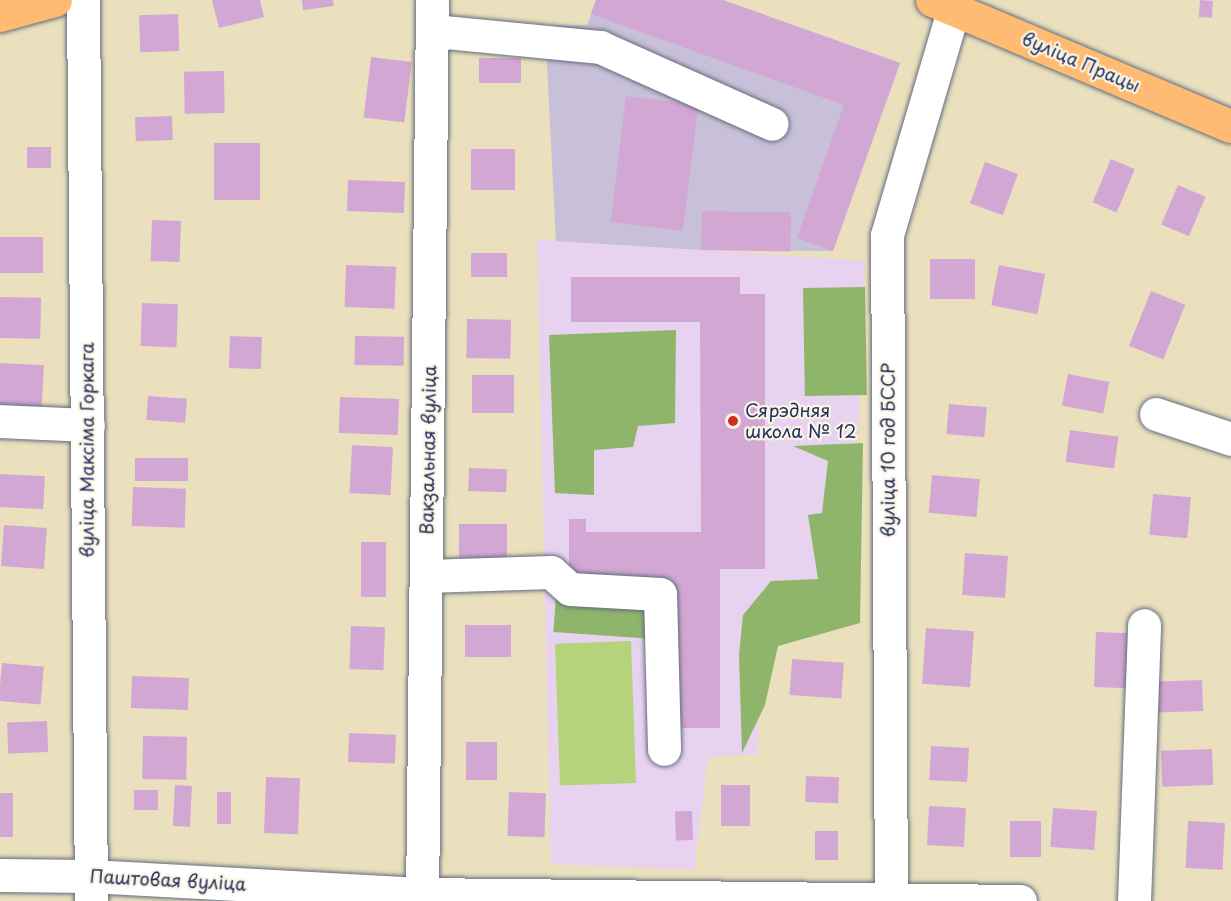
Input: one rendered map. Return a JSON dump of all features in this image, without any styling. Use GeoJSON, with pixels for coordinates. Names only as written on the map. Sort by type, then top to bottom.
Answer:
{"type":"FeatureCollection","features":[{"type":"Feature","properties":{"kind":"main road"},"geometry":{"type":"LineString","coordinates":[[0,15],[55,0]]}},
{"type":"Feature","properties":{"kind":"main road","name":"вуліца Працы"},"geometry":{"type":"LineString","coordinates":[[943,4],[1231,126]]}},
{"type":"Feature","properties":{"kind":"street","name":"вуліца Максіма Горкага"},"geometry":{"type":"LineString","coordinates":[[84,0],[91,888]]}},
{"type":"Feature","properties":{"kind":"street","name":"вуліца 10 год БССР"},"geometry":{"type":"LineString","coordinates":[[891,900],[887,235],[943,4]]}},
{"type":"Feature","properties":{"kind":"street"},"geometry":{"type":"LineString","coordinates":[[433,15],[600,47],[772,124]]}},
{"type":"Feature","properties":{"kind":"street","name":"Вакзальная вуліца"},"geometry":{"type":"LineString","coordinates":[[422,897],[433,15]]}},
{"type":"Feature","properties":{"kind":"street"},"geometry":{"type":"LineString","coordinates":[[1156,414],[1231,439]]}},
{"type":"Feature","properties":{"kind":"street"},"geometry":{"type":"LineString","coordinates":[[0,422],[88,425]]}},
{"type":"Feature","properties":{"kind":"street"},"geometry":{"type":"LineString","coordinates":[[426,576],[551,572],[570,589],[660,594],[664,749]]}},
{"type":"Feature","properties":{"kind":"street"},"geometry":{"type":"LineString","coordinates":[[1134,901],[1144,625]]}},
{"type":"Feature","properties":{"kind":"street","name":"Паштовая вуліца"},"geometry":{"type":"LineString","coordinates":[[0,875],[91,888],[422,897],[1020,901]]}},
{"type":"Feature","properties":{"kind":"shaded area"},"geometry":{"type":"Polygon","coordinates":[[[596,0],[723,0],[900,63],[833,251],[701,250],[556,241],[545,26],[587,25],[596,0]]]}},
{"type":"Feature","properties":{"kind":"shaded area"},"geometry":{"type":"Polygon","coordinates":[[[537,239],[865,261],[851,603],[760,607],[758,754],[708,757],[694,870],[551,864],[537,239]]]}},
{"type":"Feature","properties":{"kind":"green space"},"geometry":{"type":"Polygon","coordinates":[[[865,287],[867,395],[805,396],[803,288],[865,287]]]}},
{"type":"Feature","properties":{"kind":"green space"},"geometry":{"type":"Polygon","coordinates":[[[676,330],[675,423],[638,426],[633,447],[594,450],[594,495],[555,493],[549,335],[676,330]]]}},
{"type":"Feature","properties":{"kind":"green space"},"geometry":{"type":"Polygon","coordinates":[[[863,443],[860,623],[778,646],[765,705],[742,753],[739,655],[743,615],[771,581],[818,579],[808,515],[822,513],[828,461],[793,446],[863,443]]]}},
{"type":"Feature","properties":{"kind":"green space"},"geometry":{"type":"Polygon","coordinates":[[[556,595],[653,602],[650,639],[553,632],[556,595]]]}},
{"type":"Feature","properties":{"kind":"green space"},"geometry":{"type":"Polygon","coordinates":[[[631,641],[636,783],[560,786],[555,644],[631,641]]]}},
{"type":"Feature","properties":{"kind":"building"},"geometry":{"type":"Polygon","coordinates":[[[212,0],[260,0],[264,17],[219,28],[212,0]]]}},
{"type":"Feature","properties":{"kind":"building"},"geometry":{"type":"Polygon","coordinates":[[[302,0],[333,0],[334,6],[303,10],[302,0]]]}},
{"type":"Feature","properties":{"kind":"building"},"geometry":{"type":"Polygon","coordinates":[[[596,0],[723,0],[900,63],[833,251],[797,238],[844,105],[591,14],[596,0]]]}},
{"type":"Feature","properties":{"kind":"building"},"geometry":{"type":"Polygon","coordinates":[[[1200,0],[1213,1],[1212,18],[1199,17],[1200,0]]]}},
{"type":"Feature","properties":{"kind":"building"},"geometry":{"type":"Polygon","coordinates":[[[178,14],[179,51],[140,52],[139,15],[178,14]]]}},
{"type":"Feature","properties":{"kind":"building"},"geometry":{"type":"Polygon","coordinates":[[[371,57],[412,62],[404,123],[364,118],[371,57]]]}},
{"type":"Feature","properties":{"kind":"building"},"geometry":{"type":"Polygon","coordinates":[[[479,58],[521,58],[521,83],[479,83],[479,58]]]}},
{"type":"Feature","properties":{"kind":"building"},"geometry":{"type":"Polygon","coordinates":[[[224,71],[225,113],[185,114],[184,72],[224,71]]]}},
{"type":"Feature","properties":{"kind":"building"},"geometry":{"type":"Polygon","coordinates":[[[626,96],[698,105],[683,231],[611,222],[626,96]]]}},
{"type":"Feature","properties":{"kind":"building"},"geometry":{"type":"Polygon","coordinates":[[[172,116],[173,140],[136,141],[135,117],[172,116]]]}},
{"type":"Feature","properties":{"kind":"building"},"geometry":{"type":"Polygon","coordinates":[[[214,143],[260,143],[260,200],[214,200],[214,143]]]}},
{"type":"Feature","properties":{"kind":"building"},"geometry":{"type":"Polygon","coordinates":[[[27,147],[51,147],[51,168],[27,168],[27,147]]]}},
{"type":"Feature","properties":{"kind":"building"},"geometry":{"type":"Polygon","coordinates":[[[471,149],[515,149],[515,190],[471,190],[471,149]]]}},
{"type":"Feature","properties":{"kind":"building"},"geometry":{"type":"Polygon","coordinates":[[[1111,159],[1135,169],[1117,212],[1093,202],[1111,159]]]}},
{"type":"Feature","properties":{"kind":"building"},"geometry":{"type":"Polygon","coordinates":[[[985,162],[1018,174],[1003,215],[970,203],[985,162]]]}},
{"type":"Feature","properties":{"kind":"building"},"geometry":{"type":"Polygon","coordinates":[[[348,180],[405,182],[404,213],[347,211],[348,180]]]}},
{"type":"Feature","properties":{"kind":"building"},"geometry":{"type":"Polygon","coordinates":[[[1178,185],[1206,197],[1189,236],[1161,225],[1178,185]]]}},
{"type":"Feature","properties":{"kind":"building"},"geometry":{"type":"Polygon","coordinates":[[[702,211],[791,213],[790,252],[701,250],[702,211]]]}},
{"type":"Feature","properties":{"kind":"building"},"geometry":{"type":"Polygon","coordinates":[[[152,220],[181,221],[180,262],[151,261],[152,220]]]}},
{"type":"Feature","properties":{"kind":"building"},"geometry":{"type":"Polygon","coordinates":[[[0,237],[43,237],[43,273],[0,273],[0,237]]]}},
{"type":"Feature","properties":{"kind":"building"},"geometry":{"type":"Polygon","coordinates":[[[471,253],[507,253],[507,277],[471,277],[471,253]]]}},
{"type":"Feature","properties":{"kind":"building"},"geometry":{"type":"Polygon","coordinates":[[[930,259],[975,259],[975,299],[930,299],[930,259]]]}},
{"type":"Feature","properties":{"kind":"building"},"geometry":{"type":"Polygon","coordinates":[[[346,265],[396,267],[395,309],[345,307],[346,265]]]}},
{"type":"Feature","properties":{"kind":"building"},"geometry":{"type":"Polygon","coordinates":[[[999,265],[1045,274],[1037,314],[991,305],[999,265]]]}},
{"type":"Feature","properties":{"kind":"building","name":"Сярэдняя школа № 12"},"geometry":{"type":"Polygon","coordinates":[[[571,277],[740,277],[740,294],[765,294],[765,569],[720,569],[720,728],[671,728],[671,580],[569,580],[569,519],[586,519],[586,532],[701,532],[700,322],[571,322],[571,277]]]}},
{"type":"Feature","properties":{"kind":"building"},"geometry":{"type":"Polygon","coordinates":[[[1151,291],[1185,305],[1163,360],[1129,346],[1151,291]]]}},
{"type":"Feature","properties":{"kind":"building"},"geometry":{"type":"Polygon","coordinates":[[[0,297],[41,298],[40,339],[0,338],[0,297]]]}},
{"type":"Feature","properties":{"kind":"building"},"geometry":{"type":"Polygon","coordinates":[[[142,303],[178,304],[176,347],[140,346],[142,303]]]}},
{"type":"Feature","properties":{"kind":"building"},"geometry":{"type":"Polygon","coordinates":[[[467,319],[511,320],[510,359],[466,358],[467,319]]]}},
{"type":"Feature","properties":{"kind":"building"},"geometry":{"type":"Polygon","coordinates":[[[230,336],[262,337],[261,369],[229,368],[230,336]]]}},
{"type":"Feature","properties":{"kind":"building"},"geometry":{"type":"Polygon","coordinates":[[[355,336],[404,337],[403,366],[354,365],[355,336]]]}},
{"type":"Feature","properties":{"kind":"building"},"geometry":{"type":"Polygon","coordinates":[[[0,363],[44,365],[42,408],[0,406],[0,363]]]}},
{"type":"Feature","properties":{"kind":"building"},"geometry":{"type":"Polygon","coordinates":[[[1068,374],[1109,382],[1103,413],[1062,405],[1068,374]]]}},
{"type":"Feature","properties":{"kind":"building"},"geometry":{"type":"Polygon","coordinates":[[[472,375],[514,375],[514,413],[472,413],[472,375]]]}},
{"type":"Feature","properties":{"kind":"building"},"geometry":{"type":"Polygon","coordinates":[[[148,396],[187,399],[185,423],[146,420],[148,396]]]}},
{"type":"Feature","properties":{"kind":"building"},"geometry":{"type":"Polygon","coordinates":[[[340,397],[399,399],[398,435],[339,433],[340,397]]]}},
{"type":"Feature","properties":{"kind":"building"},"geometry":{"type":"Polygon","coordinates":[[[949,404],[987,407],[984,437],[946,434],[949,404]]]}},
{"type":"Feature","properties":{"kind":"building"},"geometry":{"type":"Polygon","coordinates":[[[1070,430],[1119,437],[1114,469],[1066,462],[1070,430]]]}},
{"type":"Feature","properties":{"kind":"building"},"geometry":{"type":"Polygon","coordinates":[[[352,445],[393,447],[390,495],[349,493],[352,445]]]}},
{"type":"Feature","properties":{"kind":"building"},"geometry":{"type":"Polygon","coordinates":[[[135,458],[188,458],[188,481],[135,481],[135,458]]]}},
{"type":"Feature","properties":{"kind":"building"},"geometry":{"type":"Polygon","coordinates":[[[469,468],[507,469],[506,492],[468,491],[469,468]]]}},
{"type":"Feature","properties":{"kind":"building"},"geometry":{"type":"Polygon","coordinates":[[[0,474],[45,476],[43,509],[0,507],[0,474]]]}},
{"type":"Feature","properties":{"kind":"building"},"geometry":{"type":"Polygon","coordinates":[[[932,475],[980,479],[977,517],[929,513],[932,475]]]}},
{"type":"Feature","properties":{"kind":"building"},"geometry":{"type":"Polygon","coordinates":[[[133,487],[186,489],[185,528],[132,526],[133,487]]]}},
{"type":"Feature","properties":{"kind":"building"},"geometry":{"type":"Polygon","coordinates":[[[1153,494],[1191,497],[1187,538],[1149,535],[1153,494]]]}},
{"type":"Feature","properties":{"kind":"building"},"geometry":{"type":"Polygon","coordinates":[[[459,524],[507,524],[507,561],[459,561],[459,524]]]}},
{"type":"Feature","properties":{"kind":"building"},"geometry":{"type":"Polygon","coordinates":[[[4,525],[47,528],[44,569],[1,566],[4,525]]]}},
{"type":"Feature","properties":{"kind":"building"},"geometry":{"type":"Polygon","coordinates":[[[361,542],[386,542],[386,597],[361,597],[361,542]]]}},
{"type":"Feature","properties":{"kind":"building"},"geometry":{"type":"Polygon","coordinates":[[[965,553],[1008,556],[1005,598],[962,595],[965,553]]]}},
{"type":"Feature","properties":{"kind":"building"},"geometry":{"type":"Polygon","coordinates":[[[465,625],[511,625],[511,657],[465,657],[465,625]]]}},
{"type":"Feature","properties":{"kind":"building"},"geometry":{"type":"Polygon","coordinates":[[[351,626],[385,627],[383,670],[349,669],[351,626]]]}},
{"type":"Feature","properties":{"kind":"building"},"geometry":{"type":"Polygon","coordinates":[[[926,628],[974,631],[970,687],[922,684],[926,628]]]}},
{"type":"Feature","properties":{"kind":"building"},"geometry":{"type":"Polygon","coordinates":[[[1096,632],[1130,633],[1128,688],[1094,687],[1096,632]]]}},
{"type":"Feature","properties":{"kind":"building"},"geometry":{"type":"Polygon","coordinates":[[[792,659],[844,663],[841,699],[789,695],[792,659]]]}},
{"type":"Feature","properties":{"kind":"building"},"geometry":{"type":"Polygon","coordinates":[[[2,663],[44,667],[41,705],[0,701],[2,663]]]}},
{"type":"Feature","properties":{"kind":"building"},"geometry":{"type":"Polygon","coordinates":[[[132,676],[189,678],[188,710],[131,708],[132,676]]]}},
{"type":"Feature","properties":{"kind":"building"},"geometry":{"type":"Polygon","coordinates":[[[1202,680],[1203,711],[1151,713],[1150,682],[1202,680]]]}},
{"type":"Feature","properties":{"kind":"building"},"geometry":{"type":"Polygon","coordinates":[[[47,721],[48,752],[8,753],[7,722],[47,721]]]}},
{"type":"Feature","properties":{"kind":"building"},"geometry":{"type":"Polygon","coordinates":[[[349,733],[396,735],[395,764],[348,762],[349,733]]]}},
{"type":"Feature","properties":{"kind":"building"},"geometry":{"type":"Polygon","coordinates":[[[143,736],[187,737],[186,780],[142,779],[143,736]]]}},
{"type":"Feature","properties":{"kind":"building"},"geometry":{"type":"Polygon","coordinates":[[[466,742],[497,742],[497,780],[466,780],[466,742]]]}},
{"type":"Feature","properties":{"kind":"building"},"geometry":{"type":"Polygon","coordinates":[[[931,746],[969,748],[967,782],[929,780],[931,746]]]}},
{"type":"Feature","properties":{"kind":"building"},"geometry":{"type":"Polygon","coordinates":[[[1212,749],[1213,785],[1162,787],[1161,751],[1212,749]]]}},
{"type":"Feature","properties":{"kind":"building"},"geometry":{"type":"Polygon","coordinates":[[[806,776],[839,777],[838,803],[805,802],[806,776]]]}},
{"type":"Feature","properties":{"kind":"building"},"geometry":{"type":"Polygon","coordinates":[[[266,777],[300,778],[298,834],[264,833],[266,777]]]}},
{"type":"Feature","properties":{"kind":"building"},"geometry":{"type":"Polygon","coordinates":[[[175,785],[192,786],[190,827],[173,826],[175,785]]]}},
{"type":"Feature","properties":{"kind":"building"},"geometry":{"type":"Polygon","coordinates":[[[721,785],[750,785],[750,826],[721,826],[721,785]]]}},
{"type":"Feature","properties":{"kind":"building"},"geometry":{"type":"Polygon","coordinates":[[[134,790],[158,790],[158,810],[134,810],[134,790]]]}},
{"type":"Feature","properties":{"kind":"building"},"geometry":{"type":"Polygon","coordinates":[[[217,792],[231,792],[231,824],[217,824],[217,792]]]}},
{"type":"Feature","properties":{"kind":"building"},"geometry":{"type":"Polygon","coordinates":[[[509,792],[546,793],[544,837],[507,836],[509,792]]]}},
{"type":"Feature","properties":{"kind":"building"},"geometry":{"type":"Polygon","coordinates":[[[0,793],[13,793],[13,837],[0,837],[0,793]]]}},
{"type":"Feature","properties":{"kind":"building"},"geometry":{"type":"Polygon","coordinates":[[[929,806],[966,808],[964,847],[927,845],[929,806]]]}},
{"type":"Feature","properties":{"kind":"building"},"geometry":{"type":"Polygon","coordinates":[[[1053,808],[1097,811],[1094,850],[1050,847],[1053,808]]]}},
{"type":"Feature","properties":{"kind":"building"},"geometry":{"type":"Polygon","coordinates":[[[692,811],[693,840],[676,841],[675,812],[692,811]]]}},
{"type":"Feature","properties":{"kind":"building"},"geometry":{"type":"Polygon","coordinates":[[[1010,821],[1041,821],[1041,857],[1010,857],[1010,821]]]}},
{"type":"Feature","properties":{"kind":"building"},"geometry":{"type":"Polygon","coordinates":[[[1188,821],[1225,823],[1222,870],[1186,868],[1188,821]]]}},
{"type":"Feature","properties":{"kind":"building"},"geometry":{"type":"Polygon","coordinates":[[[815,831],[838,831],[838,860],[815,860],[815,831]]]}},
{"type":"Feature","properties":{"kind":"place","name":"Сярэдняя школа № 12"},"geometry":{"type":"Point","coordinates":[733,421]}}]}
